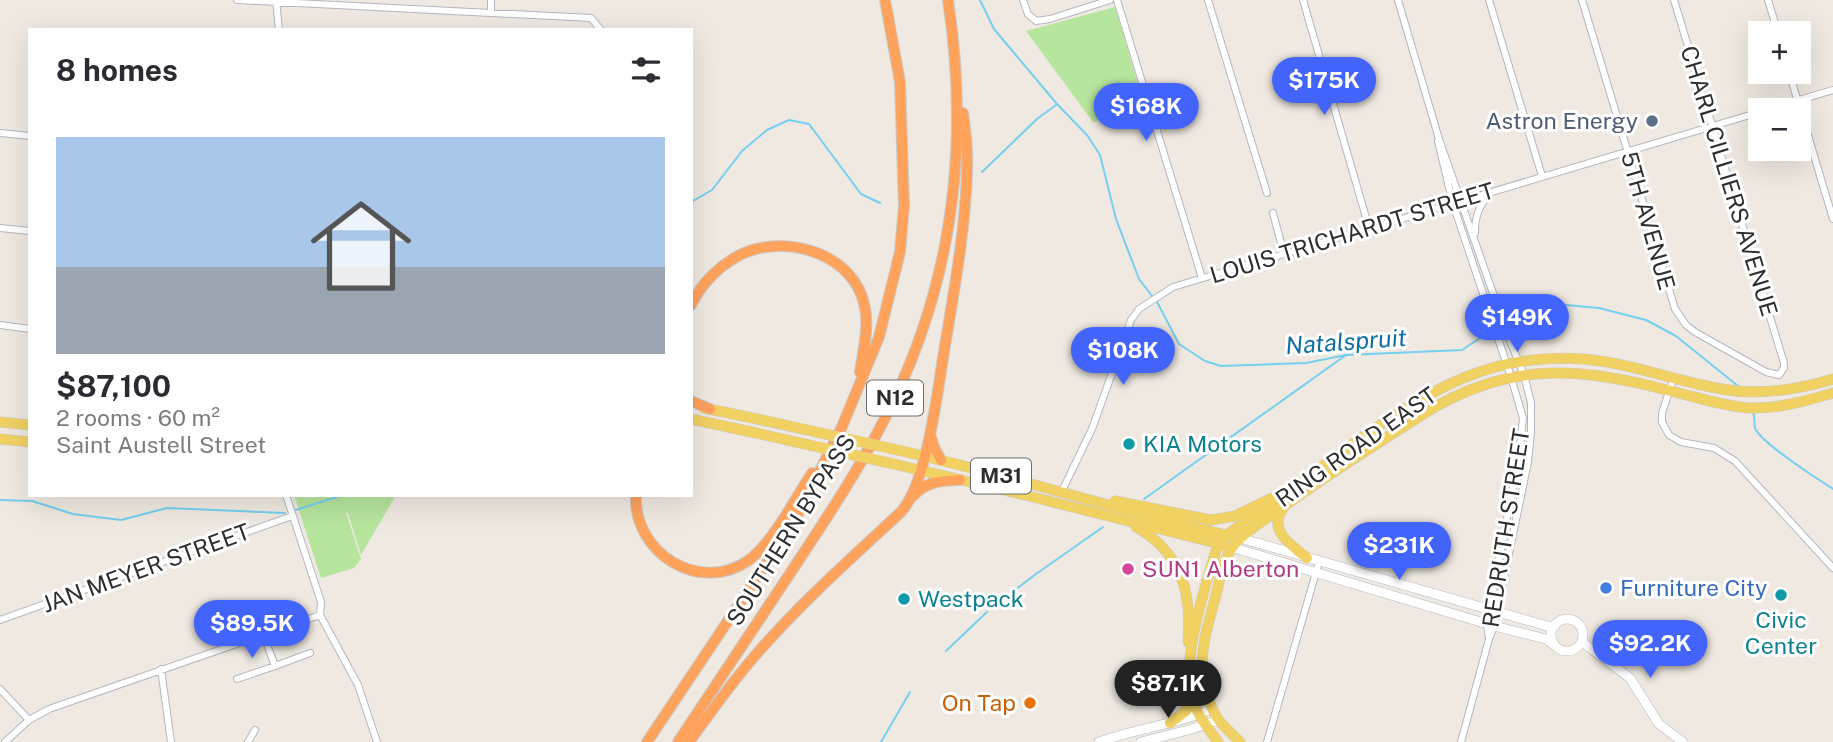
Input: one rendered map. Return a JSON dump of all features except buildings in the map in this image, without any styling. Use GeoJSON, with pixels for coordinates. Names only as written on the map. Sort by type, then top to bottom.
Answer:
{"type":"FeatureCollection","features":[{"type":"Feature","properties":{"kind":"highway","name":"SOUTHERN BYPASS"},"geometry":{"type":"LineString","coordinates":[[647,742],[794,522],[841,429],[879,337],[900,252],[904,205],[900,82],[885,0]]}},
{"type":"Feature","properties":{"kind":"highway","name":"SOUTHERN BYPASS"},"geometry":{"type":"LineString","coordinates":[[678,742],[845,490],[899,389],[929,309],[941,266],[957,152],[957,72],[948,0]]}},
{"type":"Feature","properties":{"kind":"highway"},"geometry":{"type":"LineString","coordinates":[[911,499],[931,427],[959,265],[968,142],[957,72]]}},
{"type":"Feature","properties":{"kind":"highway"},"geometry":{"type":"LineString","coordinates":[[693,301],[713,274],[744,253],[772,247],[791,248],[821,254],[833,260],[854,280],[865,308],[866,325],[858,388]]}},
{"type":"Feature","properties":{"kind":"highway"},"geometry":{"type":"LineString","coordinates":[[693,404],[709,409]]}},
{"type":"Feature","properties":{"kind":"highway"},"geometry":{"type":"LineString","coordinates":[[931,427],[932,443],[941,460]]}},
{"type":"Feature","properties":{"kind":"highway"},"geometry":{"type":"LineString","coordinates":[[636,497],[637,513],[643,533],[660,554],[684,568],[700,573],[730,570],[752,557],[762,546],[841,429]]}},
{"type":"Feature","properties":{"kind":"highway"},"geometry":{"type":"LineString","coordinates":[[689,742],[739,675],[822,583],[901,512],[923,486],[931,482],[960,480]]}},
{"type":"Feature","properties":{"kind":"main road","name":"RING ROAD EAST"},"geometry":{"type":"LineString","coordinates":[[1217,544],[1224,535],[1276,502],[1302,479],[1424,396],[1469,375],[1506,364],[1560,358],[1586,359],[1710,387],[1767,392],[1809,386],[1833,379]]}},
{"type":"Feature","properties":{"kind":"main road","name":"RING ROAD EAST"},"geometry":{"type":"LineString","coordinates":[[1231,547],[1290,502],[1447,399],[1469,389],[1511,377],[1564,371],[1605,376],[1716,403],[1748,408],[1775,407],[1833,393]]}},
{"type":"Feature","properties":{"kind":"main road","name":"M31"},"geometry":{"type":"LineString","coordinates":[[709,409],[941,460],[1240,538]]}},
{"type":"Feature","properties":{"kind":"main road","name":"M31"},"geometry":{"type":"LineString","coordinates":[[693,419],[920,470],[1231,547]]}},
{"type":"Feature","properties":{"kind":"main road"},"geometry":{"type":"LineString","coordinates":[[0,422],[28,425]]}},
{"type":"Feature","properties":{"kind":"main road"},"geometry":{"type":"LineString","coordinates":[[0,439],[28,442]]}},
{"type":"Feature","properties":{"kind":"main road"},"geometry":{"type":"LineString","coordinates":[[1063,491],[1199,519],[1222,519],[1247,512],[1302,479]]}},
{"type":"Feature","properties":{"kind":"main road"},"geometry":{"type":"LineString","coordinates":[[1290,502],[1282,510],[1278,524],[1285,540],[1307,558]]}},
{"type":"Feature","properties":{"kind":"main road"},"geometry":{"type":"LineString","coordinates":[[1127,521],[1161,546],[1184,581],[1190,604],[1187,709],[1170,723]]}},
{"type":"Feature","properties":{"kind":"main road"},"geometry":{"type":"LineString","coordinates":[[1189,657],[1217,544]]}},
{"type":"Feature","properties":{"kind":"main road"},"geometry":{"type":"LineString","coordinates":[[1231,547],[1201,656],[1201,673],[1219,720],[1240,742]]}},
{"type":"Feature","properties":{"kind":"main road"},"geometry":{"type":"LineString","coordinates":[[1188,678],[1193,703],[1218,742]]}},
{"type":"Feature","properties":{"kind":"street"},"geometry":{"type":"LineString","coordinates":[[237,0],[591,18],[599,28]]}},
{"type":"Feature","properties":{"kind":"street"},"geometry":{"type":"LineString","coordinates":[[491,0],[491,12]]}},
{"type":"Feature","properties":{"kind":"street"},"geometry":{"type":"LineString","coordinates":[[1023,0],[1028,14],[1037,21],[1110,0]]}},
{"type":"Feature","properties":{"kind":"street"},"geometry":{"type":"LineString","coordinates":[[1117,0],[1202,278]]}},
{"type":"Feature","properties":{"kind":"street"},"geometry":{"type":"LineString","coordinates":[[1208,0],[1267,193]]}},
{"type":"Feature","properties":{"kind":"street"},"geometry":{"type":"LineString","coordinates":[[1303,0],[1369,228]]}},
{"type":"Feature","properties":{"kind":"street"},"geometry":{"type":"LineString","coordinates":[[1398,0],[1439,139],[1524,375],[1531,403],[1531,438],[1493,612]]}},
{"type":"Feature","properties":{"kind":"street"},"geometry":{"type":"LineString","coordinates":[[1489,0],[1542,176]]}},
{"type":"Feature","properties":{"kind":"street","name":"5TH AVENUE"},"geometry":{"type":"LineString","coordinates":[[1582,0],[1667,289],[1680,317],[1695,332],[1766,373],[1779,375],[1784,363]]}},
{"type":"Feature","properties":{"kind":"street","name":"CHARL CILLIERS AVENUE"},"geometry":{"type":"LineString","coordinates":[[1674,0],[1784,363]]}},
{"type":"Feature","properties":{"kind":"street"},"geometry":{"type":"LineString","coordinates":[[1768,0],[1774,21]]}},
{"type":"Feature","properties":{"kind":"street"},"geometry":{"type":"LineString","coordinates":[[276,1],[279,26]]}},
{"type":"Feature","properties":{"kind":"street"},"geometry":{"type":"LineString","coordinates":[[279,26],[285,1]]}},
{"type":"Feature","properties":{"kind":"street","name":"LOUIS TRICHARDT STREET"},"geometry":{"type":"LineString","coordinates":[[1804,98],[1833,90]]}},
{"type":"Feature","properties":{"kind":"street","name":"LOUIS TRICHARDT STREET"},"geometry":{"type":"LineString","coordinates":[[1063,491],[1105,396],[1129,324],[1139,309],[1170,288],[1748,116]]}},
{"type":"Feature","properties":{"kind":"street"},"geometry":{"type":"LineString","coordinates":[[0,133],[28,136]]}},
{"type":"Feature","properties":{"kind":"street","name":"REDRUTH STREET"},"geometry":{"type":"LineString","coordinates":[[1439,139],[1453,204],[1521,410],[1522,438],[1489,639],[1461,742]]}},
{"type":"Feature","properties":{"kind":"street"},"geometry":{"type":"LineString","coordinates":[[1811,146],[1833,219]]}},
{"type":"Feature","properties":{"kind":"street"},"geometry":{"type":"LineString","coordinates":[[1476,240],[1477,214],[1493,191]]}},
{"type":"Feature","properties":{"kind":"street"},"geometry":{"type":"LineString","coordinates":[[1273,213],[1284,254]]}},
{"type":"Feature","properties":{"kind":"street"},"geometry":{"type":"LineString","coordinates":[[0,228],[28,231]]}},
{"type":"Feature","properties":{"kind":"street"},"geometry":{"type":"LineString","coordinates":[[0,325],[28,329]]}},
{"type":"Feature","properties":{"kind":"street"},"geometry":{"type":"LineString","coordinates":[[1674,377],[1664,404],[1662,422],[1668,435],[1681,442],[1714,448],[1735,461],[1833,568]]}},
{"type":"Feature","properties":{"kind":"street"},"geometry":{"type":"LineString","coordinates":[[287,497],[321,602],[320,615],[358,685],[377,742]]}},
{"type":"Feature","properties":{"kind":"street","name":"JAN MEYER STREET"},"geometry":{"type":"LineString","coordinates":[[0,620],[292,516]]}},
{"type":"Feature","properties":{"kind":"street","name":"M31"},"geometry":{"type":"LineString","coordinates":[[1231,547],[1318,568],[1408,589],[1547,626],[1555,626],[1566,620],[1578,624],[1583,636],[1577,647],[1565,651],[1546,639],[1406,599],[1318,568],[1307,558],[1240,538]]}},
{"type":"Feature","properties":{"kind":"street"},"geometry":{"type":"LineString","coordinates":[[1267,742],[1318,568]]}},
{"type":"Feature","properties":{"kind":"street"},"geometry":{"type":"LineString","coordinates":[[1406,599],[1408,589]]}},
{"type":"Feature","properties":{"kind":"street"},"geometry":{"type":"LineString","coordinates":[[5,742],[29,720],[49,709],[320,615]]}},
{"type":"Feature","properties":{"kind":"street"},"geometry":{"type":"LineString","coordinates":[[1554,645],[1552,639],[1555,626]]}},
{"type":"Feature","properties":{"kind":"street"},"geometry":{"type":"LineString","coordinates":[[263,634],[275,666]]}},
{"type":"Feature","properties":{"kind":"street","name":"M31"},"geometry":{"type":"LineString","coordinates":[[1581,642],[1630,678],[1659,724],[1683,742]]}},
{"type":"Feature","properties":{"kind":"street"},"geometry":{"type":"LineString","coordinates":[[237,679],[310,653]]}},
{"type":"Feature","properties":{"kind":"street"},"geometry":{"type":"LineString","coordinates":[[161,669],[171,742]]}},
{"type":"Feature","properties":{"kind":"street"},"geometry":{"type":"LineString","coordinates":[[0,689],[29,720]]}},
{"type":"Feature","properties":{"kind":"street"},"geometry":{"type":"LineString","coordinates":[[1099,742],[1213,708]]}},
{"type":"Feature","properties":{"kind":"street"},"geometry":{"type":"LineString","coordinates":[[1141,742],[1219,720]]}},
{"type":"Feature","properties":{"kind":"street"},"geometry":{"type":"LineString","coordinates":[[248,742],[254,730]]}},
{"type":"Feature","properties":{"kind":"green space"},"geometry":{"type":"Polygon","coordinates":[[[1115,7],[1145,108],[1093,122],[1026,31],[1115,7]]]}},
{"type":"Feature","properties":{"kind":"green space"},"geometry":{"type":"Polygon","coordinates":[[[295,497],[395,497],[361,555],[346,513],[361,559],[354,568],[321,578],[295,497]]]}},
{"type":"Feature","properties":{"kind":"waterway","name":"Natalspruit"},"geometry":{"type":"LineString","coordinates":[[980,0],[994,29],[1057,104],[1087,135],[1100,155],[1116,219],[1139,279],[1152,296]]}},
{"type":"Feature","properties":{"kind":"waterway"},"geometry":{"type":"LineString","coordinates":[[982,172],[1037,119],[1056,105]]}},
{"type":"Feature","properties":{"kind":"waterway"},"geometry":{"type":"LineString","coordinates":[[693,201],[712,190],[742,151],[767,130],[789,120],[809,124],[861,194],[880,203]]}},
{"type":"Feature","properties":{"kind":"waterway","name":"Natalspruit"},"geometry":{"type":"LineString","coordinates":[[1156,300],[1179,344],[1205,361],[1221,366],[1306,363],[1346,355],[1462,350],[1492,330]]}},
{"type":"Feature","properties":{"kind":"waterway","name":"Natalspruit"},"geometry":{"type":"LineString","coordinates":[[1504,319],[1518,305],[1533,302],[1599,308],[1646,320],[1676,336],[1738,386]]}},
{"type":"Feature","properties":{"kind":"waterway"},"geometry":{"type":"LineString","coordinates":[[1144,499],[1346,355]]}},
{"type":"Feature","properties":{"kind":"waterway","name":"Natalspruit"},"geometry":{"type":"LineString","coordinates":[[1753,411],[1755,428],[1767,442],[1833,489]]}},
{"type":"Feature","properties":{"kind":"waterway"},"geometry":{"type":"LineString","coordinates":[[296,510],[337,497]]}},
{"type":"Feature","properties":{"kind":"waterway"},"geometry":{"type":"LineString","coordinates":[[0,500],[32,501],[73,514],[121,520],[167,508],[285,513]]}},
{"type":"Feature","properties":{"kind":"waterway"},"geometry":{"type":"LineString","coordinates":[[994,606],[1103,527]]}},
{"type":"Feature","properties":{"kind":"waterway"},"geometry":{"type":"LineString","coordinates":[[946,651],[987,612]]}},
{"type":"Feature","properties":{"kind":"waterway"},"geometry":{"type":"LineString","coordinates":[[881,742],[910,692]]}},
{"type":"Feature","properties":{"kind":"place","name":"Astron Energy"},"geometry":{"type":"Point","coordinates":[1652,121]}},
{"type":"Feature","properties":{"kind":"place","name":"KIA Motors"},"geometry":{"type":"Point","coordinates":[1129,444]}},
{"type":"Feature","properties":{"kind":"place","name":"SUN1 Alberton"},"geometry":{"type":"Point","coordinates":[1128,569]}},
{"type":"Feature","properties":{"kind":"place","name":"Furniture City"},"geometry":{"type":"Point","coordinates":[1606,588]}},
{"type":"Feature","properties":{"kind":"place","name":"Civic Center"},"geometry":{"type":"Point","coordinates":[1781,595]}},
{"type":"Feature","properties":{"kind":"place","name":"Westpack"},"geometry":{"type":"Point","coordinates":[904,599]}},
{"type":"Feature","properties":{"kind":"place","name":"On Tap"},"geometry":{"type":"Point","coordinates":[1030,703]}}]}
